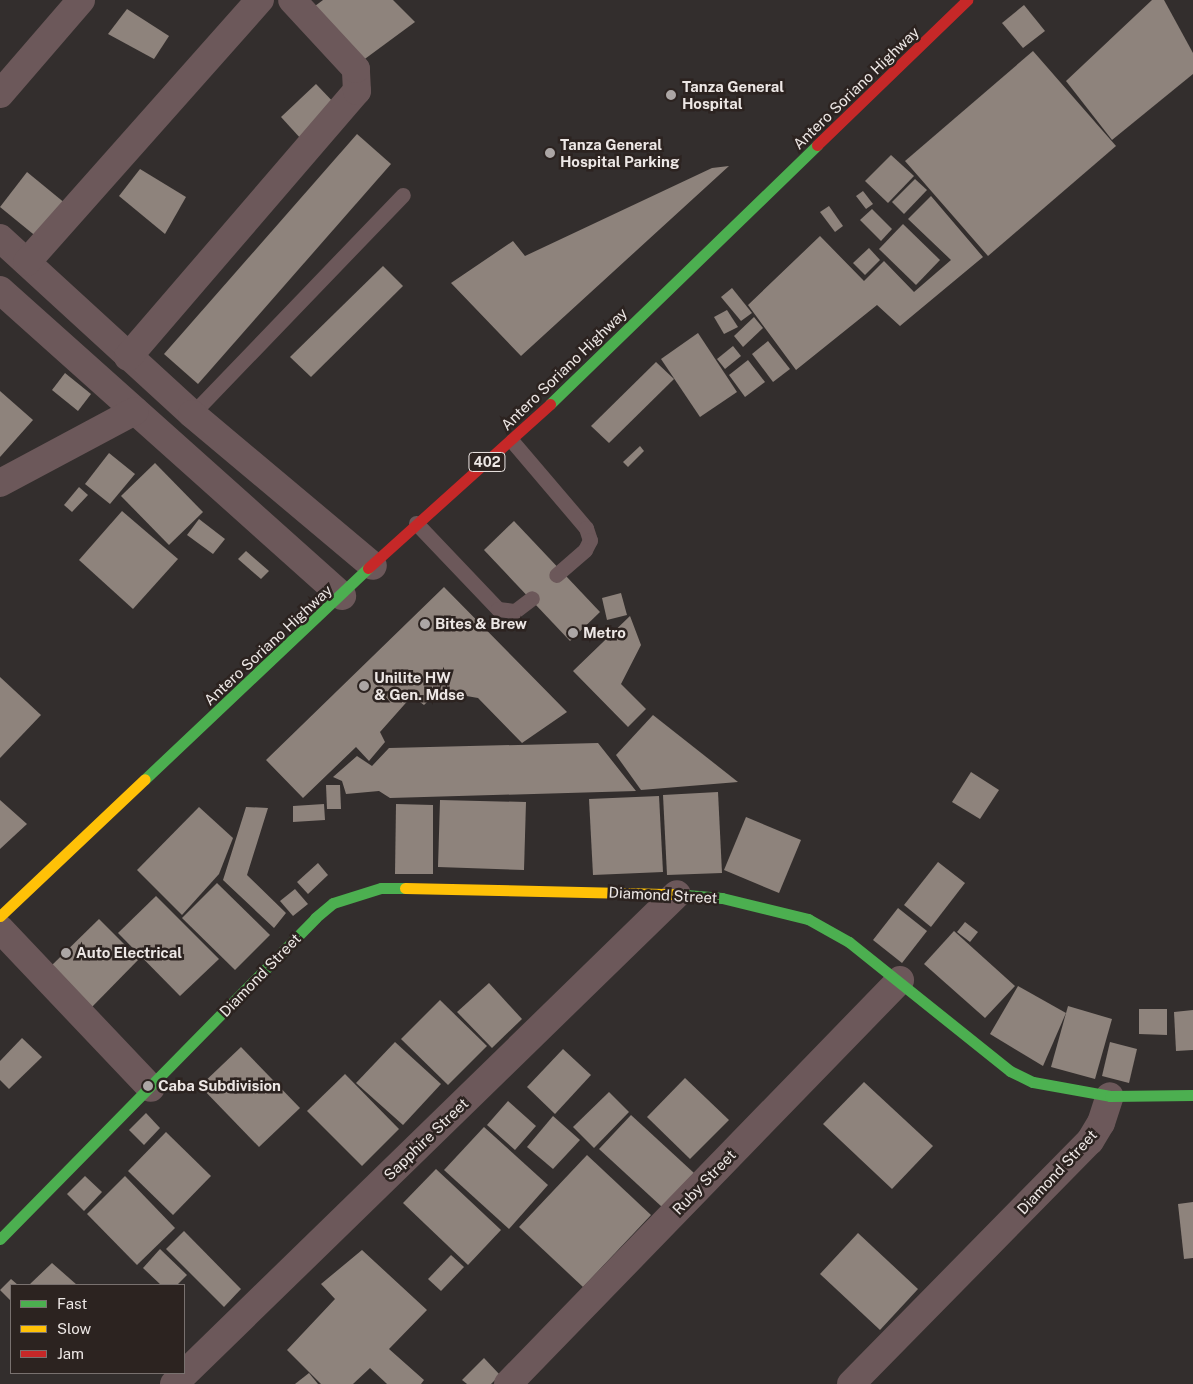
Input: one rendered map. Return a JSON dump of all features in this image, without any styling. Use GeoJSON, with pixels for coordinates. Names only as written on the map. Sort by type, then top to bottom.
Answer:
{"type":"FeatureCollection","features":[{"type":"Feature","properties":{"kind":"street"},"geometry":{"type":"LineString","coordinates":[[0,94],[81,0]]}},
{"type":"Feature","properties":{"kind":"street"},"geometry":{"type":"LineString","coordinates":[[27,262],[260,0]]}},
{"type":"Feature","properties":{"kind":"street"},"geometry":{"type":"LineString","coordinates":[[128,357],[358,91],[356,69],[292,0]]}},
{"type":"Feature","properties":{"kind":"street","name":"Antero Soriano Highway"},"geometry":{"type":"LineString","coordinates":[[0,916],[342,596],[416,523],[512,441],[967,0]]}},
{"type":"Feature","properties":{"kind":"street"},"geometry":{"type":"LineString","coordinates":[[0,238],[192,414],[373,566]]}},
{"type":"Feature","properties":{"kind":"street"},"geometry":{"type":"LineString","coordinates":[[0,290],[342,596]]}},
{"type":"Feature","properties":{"kind":"street"},"geometry":{"type":"LineString","coordinates":[[0,484],[135,411]]}},
{"type":"Feature","properties":{"kind":"street","name":"Diamond Street"},"geometry":{"type":"LineString","coordinates":[[0,1239],[151,1088],[315,918],[333,903],[355,894],[381,888],[677,894],[722,898],[808,919],[849,942],[900,980],[1010,1071],[1033,1082],[1061,1089],[1110,1096],[1101,1124],[1090,1141],[851,1384]]}},
{"type":"Feature","properties":{"kind":"street","name":"Sapphire Street"},"geometry":{"type":"LineString","coordinates":[[185,1373],[677,894]]}},
{"type":"Feature","properties":{"kind":"street"},"geometry":{"type":"LineString","coordinates":[[0,929],[151,1088]]}},
{"type":"Feature","properties":{"kind":"street","name":"Ruby Street"},"geometry":{"type":"LineString","coordinates":[[508,1384],[900,980]]}},
{"type":"Feature","properties":{"kind":"street"},"geometry":{"type":"LineString","coordinates":[[1110,1096],[1193,1094]]}},
{"type":"Feature","properties":{"kind":"street","name":"Sapphire Street"},"geometry":{"type":"LineString","coordinates":[[174,1384],[184,1374]]}},
{"type":"Feature","properties":{"kind":"lane"},"geometry":{"type":"LineString","coordinates":[[192,414],[403,195]]}},
{"type":"Feature","properties":{"kind":"lane"},"geometry":{"type":"LineString","coordinates":[[512,441],[586,528],[590,540],[585,550],[556,575]]}},
{"type":"Feature","properties":{"kind":"lane"},"geometry":{"type":"LineString","coordinates":[[416,523],[498,610],[515,611],[532,598]]}},
{"type":"Feature","properties":{"kind":"building"},"geometry":{"type":"Polygon","coordinates":[[[323,0],[393,0],[415,22],[358,64],[315,6],[323,0]]]}},
{"type":"Feature","properties":{"kind":"building"},"geometry":{"type":"Polygon","coordinates":[[[1152,0],[1164,0],[1193,53],[1193,74],[1112,140],[1066,81],[1152,0]]]}},
{"type":"Feature","properties":{"kind":"building"},"geometry":{"type":"Polygon","coordinates":[[[1024,5],[1045,31],[1023,48],[1002,23],[1024,5]]]}},
{"type":"Feature","properties":{"kind":"building"},"geometry":{"type":"Polygon","coordinates":[[[127,9],[169,36],[154,59],[108,34],[127,9]]]}},
{"type":"Feature","properties":{"kind":"building"},"geometry":{"type":"Polygon","coordinates":[[[1033,51],[1116,146],[988,256],[905,161],[1033,51]]]}},
{"type":"Feature","properties":{"kind":"building"},"geometry":{"type":"Polygon","coordinates":[[[316,84],[338,107],[302,140],[281,117],[316,84]]]}},
{"type":"Feature","properties":{"kind":"building"},"geometry":{"type":"Polygon","coordinates":[[[357,134],[391,164],[198,384],[164,354],[357,134]]]}},
{"type":"Feature","properties":{"kind":"building"},"geometry":{"type":"Polygon","coordinates":[[[891,155],[914,176],[888,203],[865,181],[891,155]]]}},
{"type":"Feature","properties":{"kind":"building"},"geometry":{"type":"Polygon","coordinates":[[[729,166],[521,356],[451,283],[513,241],[525,256],[712,168],[729,166]]]}},
{"type":"Feature","properties":{"kind":"building"},"geometry":{"type":"Polygon","coordinates":[[[140,169],[186,197],[165,234],[119,196],[140,169]]]}},
{"type":"Feature","properties":{"kind":"building"},"geometry":{"type":"Polygon","coordinates":[[[27,172],[66,204],[38,238],[0,207],[27,172]]]}},
{"type":"Feature","properties":{"kind":"building"},"geometry":{"type":"Polygon","coordinates":[[[915,179],[927,190],[904,214],[892,202],[915,179]]]}},
{"type":"Feature","properties":{"kind":"building"},"geometry":{"type":"Polygon","coordinates":[[[863,191],[873,204],[866,209],[856,196],[863,191]]]}},
{"type":"Feature","properties":{"kind":"building"},"geometry":{"type":"Polygon","coordinates":[[[931,196],[983,257],[900,326],[877,305],[796,370],[748,305],[820,236],[864,281],[884,261],[914,292],[951,260],[908,219],[931,196]]]}},
{"type":"Feature","properties":{"kind":"building"},"geometry":{"type":"Polygon","coordinates":[[[829,206],[843,226],[835,232],[820,212],[829,206]]]}},
{"type":"Feature","properties":{"kind":"building"},"geometry":{"type":"Polygon","coordinates":[[[872,209],[892,229],[881,241],[860,220],[872,209]]]}},
{"type":"Feature","properties":{"kind":"building"},"geometry":{"type":"Polygon","coordinates":[[[903,224],[940,260],[916,285],[879,249],[903,224]]]}},
{"type":"Feature","properties":{"kind":"building"},"geometry":{"type":"Polygon","coordinates":[[[869,248],[880,260],[865,275],[853,263],[869,248]]]}},
{"type":"Feature","properties":{"kind":"building"},"geometry":{"type":"Polygon","coordinates":[[[383,266],[403,286],[311,377],[290,357],[383,266]]]}},
{"type":"Feature","properties":{"kind":"building"},"geometry":{"type":"Polygon","coordinates":[[[732,288],[752,313],[741,321],[721,297],[732,288]]]}},
{"type":"Feature","properties":{"kind":"building"},"geometry":{"type":"Polygon","coordinates":[[[727,310],[738,327],[724,334],[714,317],[727,310]]]}},
{"type":"Feature","properties":{"kind":"building"},"geometry":{"type":"Polygon","coordinates":[[[754,317],[763,328],[743,347],[734,336],[754,317]]]}},
{"type":"Feature","properties":{"kind":"building"},"geometry":{"type":"Polygon","coordinates":[[[698,333],[737,392],[700,417],[661,359],[698,333]]]}},
{"type":"Feature","properties":{"kind":"building"},"geometry":{"type":"Polygon","coordinates":[[[768,341],[790,369],[773,382],[752,354],[768,341]]]}},
{"type":"Feature","properties":{"kind":"building"},"geometry":{"type":"Polygon","coordinates":[[[733,346],[741,356],[725,369],[717,359],[733,346]]]}},
{"type":"Feature","properties":{"kind":"building"},"geometry":{"type":"Polygon","coordinates":[[[748,360],[765,382],[745,397],[729,375],[748,360]]]}},
{"type":"Feature","properties":{"kind":"building"},"geometry":{"type":"Polygon","coordinates":[[[656,362],[674,379],[609,443],[591,426],[656,362]]]}},
{"type":"Feature","properties":{"kind":"building"},"geometry":{"type":"Polygon","coordinates":[[[65,373],[91,394],[78,411],[52,390],[65,373]]]}},
{"type":"Feature","properties":{"kind":"building"},"geometry":{"type":"Polygon","coordinates":[[[0,391],[33,420],[0,457],[0,391]]]}},
{"type":"Feature","properties":{"kind":"building"},"geometry":{"type":"Polygon","coordinates":[[[640,446],[644,451],[628,467],[623,462],[640,446]]]}},
{"type":"Feature","properties":{"kind":"building"},"geometry":{"type":"Polygon","coordinates":[[[109,453],[135,474],[110,504],[85,484],[109,453]]]}},
{"type":"Feature","properties":{"kind":"building"},"geometry":{"type":"Polygon","coordinates":[[[155,463],[203,512],[169,545],[121,496],[155,463]]]}},
{"type":"Feature","properties":{"kind":"building"},"geometry":{"type":"Polygon","coordinates":[[[79,487],[88,495],[72,512],[64,505],[79,487]]]}},
{"type":"Feature","properties":{"kind":"building"},"geometry":{"type":"Polygon","coordinates":[[[122,511],[178,559],[133,609],[79,560],[122,511]]]}},
{"type":"Feature","properties":{"kind":"building"},"geometry":{"type":"Polygon","coordinates":[[[199,519],[225,539],[213,554],[187,535],[199,519]]]}},
{"type":"Feature","properties":{"kind":"building"},"geometry":{"type":"Polygon","coordinates":[[[514,521],[600,612],[570,641],[484,550],[514,521]]]}},
{"type":"Feature","properties":{"kind":"building"},"geometry":{"type":"Polygon","coordinates":[[[246,551],[269,571],[261,579],[238,559],[246,551]]]}},
{"type":"Feature","properties":{"kind":"building"},"geometry":{"type":"Polygon","coordinates":[[[444,587],[567,712],[522,743],[478,698],[438,691],[424,705],[412,696],[380,732],[385,742],[369,761],[356,747],[303,798],[266,760],[444,587]]]}},
{"type":"Feature","properties":{"kind":"building"},"geometry":{"type":"Polygon","coordinates":[[[621,593],[627,615],[607,620],[602,598],[621,593]]]}},
{"type":"Feature","properties":{"kind":"building"},"geometry":{"type":"Polygon","coordinates":[[[630,616],[641,645],[621,684],[646,709],[628,727],[573,671],[630,616]]]}},
{"type":"Feature","properties":{"kind":"building"},"geometry":{"type":"Polygon","coordinates":[[[0,677],[41,715],[0,758],[0,677]]]}},
{"type":"Feature","properties":{"kind":"building"},"geometry":{"type":"Polygon","coordinates":[[[653,715],[738,782],[641,790],[616,755],[653,715]]]}},
{"type":"Feature","properties":{"kind":"building"},"geometry":{"type":"Polygon","coordinates":[[[598,743],[636,791],[390,798],[379,791],[346,794],[342,781],[333,777],[357,756],[372,766],[389,748],[598,743]]]}},
{"type":"Feature","properties":{"kind":"building"},"geometry":{"type":"Polygon","coordinates":[[[971,772],[999,790],[980,819],[952,802],[971,772]]]}},
{"type":"Feature","properties":{"kind":"building"},"geometry":{"type":"Polygon","coordinates":[[[326,785],[340,785],[341,809],[327,809],[326,785]]]}},
{"type":"Feature","properties":{"kind":"building"},"geometry":{"type":"Polygon","coordinates":[[[718,792],[722,873],[667,875],[663,795],[718,792]]]}},
{"type":"Feature","properties":{"kind":"building"},"geometry":{"type":"Polygon","coordinates":[[[659,796],[663,872],[593,875],[589,799],[659,796]]]}},
{"type":"Feature","properties":{"kind":"building"},"geometry":{"type":"Polygon","coordinates":[[[0,800],[27,824],[0,849],[0,800]]]}},
{"type":"Feature","properties":{"kind":"building"},"geometry":{"type":"Polygon","coordinates":[[[440,800],[526,802],[524,870],[438,867],[440,800]]]}},
{"type":"Feature","properties":{"kind":"building"},"geometry":{"type":"Polygon","coordinates":[[[324,804],[325,820],[293,822],[293,806],[324,804]]]}},
{"type":"Feature","properties":{"kind":"building"},"geometry":{"type":"Polygon","coordinates":[[[396,804],[433,805],[433,874],[395,874],[396,804]]]}},
{"type":"Feature","properties":{"kind":"building"},"geometry":{"type":"Polygon","coordinates":[[[199,807],[233,838],[219,874],[182,915],[137,870],[199,807]]]}},
{"type":"Feature","properties":{"kind":"building"},"geometry":{"type":"Polygon","coordinates":[[[246,807],[268,808],[247,875],[286,913],[274,928],[223,880],[246,807]]]}},
{"type":"Feature","properties":{"kind":"building"},"geometry":{"type":"Polygon","coordinates":[[[746,817],[801,840],[779,893],[724,870],[746,817]]]}},
{"type":"Feature","properties":{"kind":"building"},"geometry":{"type":"Polygon","coordinates":[[[938,862],[965,883],[931,927],[904,905],[938,862]]]}},
{"type":"Feature","properties":{"kind":"building"},"geometry":{"type":"Polygon","coordinates":[[[318,863],[328,875],[308,894],[297,882],[318,863]]]}},
{"type":"Feature","properties":{"kind":"building"},"geometry":{"type":"Polygon","coordinates":[[[217,883],[270,935],[235,970],[182,918],[217,883]]]}},
{"type":"Feature","properties":{"kind":"building"},"geometry":{"type":"Polygon","coordinates":[[[295,889],[308,904],[293,916],[280,901],[295,889]]]}},
{"type":"Feature","properties":{"kind":"building"},"geometry":{"type":"Polygon","coordinates":[[[156,896],[219,959],[180,996],[118,933],[156,896]]]}},
{"type":"Feature","properties":{"kind":"building"},"geometry":{"type":"Polygon","coordinates":[[[898,908],[927,931],[902,963],[873,940],[898,908]]]}},
{"type":"Feature","properties":{"kind":"building"},"geometry":{"type":"Polygon","coordinates":[[[99,919],[139,959],[90,1009],[49,968],[99,919]]]}},
{"type":"Feature","properties":{"kind":"building"},"geometry":{"type":"Polygon","coordinates":[[[965,922],[978,932],[970,942],[957,932],[965,922]]]}},
{"type":"Feature","properties":{"kind":"building"},"geometry":{"type":"Polygon","coordinates":[[[954,931],[1015,986],[985,1018],[924,964],[954,931]]]}},
{"type":"Feature","properties":{"kind":"building"},"geometry":{"type":"Polygon","coordinates":[[[489,983],[522,1019],[492,1048],[457,1012],[489,983]]]}},
{"type":"Feature","properties":{"kind":"building"},"geometry":{"type":"Polygon","coordinates":[[[1018,986],[1066,1013],[1043,1066],[990,1034],[1018,986]]]}},
{"type":"Feature","properties":{"kind":"building"},"geometry":{"type":"Polygon","coordinates":[[[440,1000],[487,1046],[448,1085],[401,1039],[440,1000]]]}},
{"type":"Feature","properties":{"kind":"building"},"geometry":{"type":"Polygon","coordinates":[[[1068,1006],[1112,1019],[1095,1079],[1051,1067],[1068,1006]]]}},
{"type":"Feature","properties":{"kind":"building"},"geometry":{"type":"Polygon","coordinates":[[[1139,1009],[1167,1009],[1167,1035],[1139,1034],[1139,1009]]]}},
{"type":"Feature","properties":{"kind":"building"},"geometry":{"type":"Polygon","coordinates":[[[1193,1010],[1193,1050],[1176,1051],[1174,1012],[1193,1010]]]}},
{"type":"Feature","properties":{"kind":"building"},"geometry":{"type":"Polygon","coordinates":[[[22,1038],[42,1057],[9,1089],[0,1080],[0,1061],[22,1038]]]}},
{"type":"Feature","properties":{"kind":"building"},"geometry":{"type":"Polygon","coordinates":[[[395,1042],[441,1084],[403,1125],[356,1083],[395,1042]]]}},
{"type":"Feature","properties":{"kind":"building"},"geometry":{"type":"Polygon","coordinates":[[[1110,1042],[1137,1049],[1129,1083],[1102,1076],[1110,1042]]]}},
{"type":"Feature","properties":{"kind":"building"},"geometry":{"type":"Polygon","coordinates":[[[241,1047],[300,1108],[259,1147],[200,1086],[241,1047]]]}},
{"type":"Feature","properties":{"kind":"building"},"geometry":{"type":"Polygon","coordinates":[[[563,1049],[591,1075],[555,1114],[527,1087],[563,1049]]]}},
{"type":"Feature","properties":{"kind":"building"},"geometry":{"type":"Polygon","coordinates":[[[345,1074],[399,1129],[362,1166],[307,1111],[345,1074]]]}},
{"type":"Feature","properties":{"kind":"building"},"geometry":{"type":"Polygon","coordinates":[[[685,1078],[729,1120],[690,1159],[647,1117],[685,1078]]]}},
{"type":"Feature","properties":{"kind":"building"},"geometry":{"type":"Polygon","coordinates":[[[864,1082],[933,1146],[892,1189],[823,1124],[864,1082]]]}},
{"type":"Feature","properties":{"kind":"building"},"geometry":{"type":"Polygon","coordinates":[[[609,1092],[629,1112],[594,1148],[573,1127],[609,1092]]]}},
{"type":"Feature","properties":{"kind":"building"},"geometry":{"type":"Polygon","coordinates":[[[508,1101],[536,1126],[515,1150],[487,1125],[508,1101]]]}},
{"type":"Feature","properties":{"kind":"building"},"geometry":{"type":"Polygon","coordinates":[[[146,1113],[160,1128],[144,1145],[129,1130],[146,1113]]]}},
{"type":"Feature","properties":{"kind":"building"},"geometry":{"type":"Polygon","coordinates":[[[631,1115],[694,1173],[662,1207],[599,1149],[631,1115]]]}},
{"type":"Feature","properties":{"kind":"building"},"geometry":{"type":"Polygon","coordinates":[[[553,1116],[580,1140],[553,1169],[527,1147],[553,1116]]]}},
{"type":"Feature","properties":{"kind":"building"},"geometry":{"type":"Polygon","coordinates":[[[484,1127],[548,1185],[509,1229],[444,1170],[484,1127]]]}},
{"type":"Feature","properties":{"kind":"building"},"geometry":{"type":"Polygon","coordinates":[[[166,1132],[211,1176],[173,1215],[128,1171],[166,1132]]]}},
{"type":"Feature","properties":{"kind":"building"},"geometry":{"type":"Polygon","coordinates":[[[587,1155],[651,1215],[583,1287],[519,1227],[587,1155]]]}},
{"type":"Feature","properties":{"kind":"building"},"geometry":{"type":"Polygon","coordinates":[[[436,1169],[501,1230],[468,1265],[403,1203],[436,1169]]]}},
{"type":"Feature","properties":{"kind":"building"},"geometry":{"type":"Polygon","coordinates":[[[85,1176],[102,1192],[84,1211],[67,1194],[85,1176]]]}},
{"type":"Feature","properties":{"kind":"building"},"geometry":{"type":"Polygon","coordinates":[[[125,1176],[175,1228],[137,1265],[87,1214],[125,1176]]]}},
{"type":"Feature","properties":{"kind":"building"},"geometry":{"type":"Polygon","coordinates":[[[1193,1202],[1193,1258],[1184,1259],[1178,1204],[1193,1202]]]}},
{"type":"Feature","properties":{"kind":"building"},"geometry":{"type":"Polygon","coordinates":[[[184,1231],[241,1289],[224,1307],[166,1249],[184,1231]]]}},
{"type":"Feature","properties":{"kind":"building"},"geometry":{"type":"Polygon","coordinates":[[[858,1233],[918,1289],[880,1330],[820,1274],[858,1233]]]}},
{"type":"Feature","properties":{"kind":"building"},"geometry":{"type":"Polygon","coordinates":[[[160,1249],[187,1275],[178,1284],[160,1284],[143,1268],[160,1249]]]}},
{"type":"Feature","properties":{"kind":"building"},"geometry":{"type":"Polygon","coordinates":[[[362,1250],[427,1310],[389,1349],[424,1380],[421,1384],[387,1384],[370,1368],[353,1384],[321,1384],[287,1350],[335,1299],[321,1284],[362,1250]]]}},
{"type":"Feature","properties":{"kind":"building"},"geometry":{"type":"Polygon","coordinates":[[[451,1255],[464,1267],[441,1291],[428,1279],[451,1255]]]}},
{"type":"Feature","properties":{"kind":"building"},"geometry":{"type":"Polygon","coordinates":[[[52,1263],[76,1284],[30,1284],[52,1263]]]}},
{"type":"Feature","properties":{"kind":"building"},"geometry":{"type":"Polygon","coordinates":[[[11,1279],[17,1284],[10,1284],[10,1300],[0,1290],[11,1279]]]}},
{"type":"Feature","properties":{"kind":"building"},"geometry":{"type":"Polygon","coordinates":[[[484,1358],[500,1375],[491,1384],[467,1384],[462,1380],[484,1358]]]}},
{"type":"Feature","properties":{"kind":"building"},"geometry":{"type":"Polygon","coordinates":[[[309,1373],[318,1384],[295,1384],[309,1373]]]}},
{"type":"Feature","properties":{"kind":"traffic: fast"},"geometry":{"type":"LineString","coordinates":[[550,404],[817,145]]}},
{"type":"Feature","properties":{"kind":"traffic: fast"},"geometry":{"type":"LineString","coordinates":[[145,779],[368,568]]}},
{"type":"Feature","properties":{"kind":"traffic: fast"},"geometry":{"type":"LineString","coordinates":[[0,1239],[315,918],[333,903],[381,888],[405,888]]}},
{"type":"Feature","properties":{"kind":"traffic: fast"},"geometry":{"type":"LineString","coordinates":[[675,894],[722,898],[808,919],[849,942],[1010,1071],[1033,1082],[1110,1096],[1193,1095]]}},
{"type":"Feature","properties":{"kind":"traffic: slow"},"geometry":{"type":"LineString","coordinates":[[0,916],[145,779]]}},
{"type":"Feature","properties":{"kind":"traffic: slow"},"geometry":{"type":"LineString","coordinates":[[405,888],[675,894]]}},
{"type":"Feature","properties":{"kind":"traffic: jam"},"geometry":{"type":"LineString","coordinates":[[817,145],[967,0]]}},
{"type":"Feature","properties":{"kind":"traffic: jam"},"geometry":{"type":"LineString","coordinates":[[368,568],[550,404]]}},
{"type":"Feature","properties":{"kind":"place","name":"Tanza General Hospital"},"geometry":{"type":"Point","coordinates":[671,95]}},
{"type":"Feature","properties":{"kind":"place","name":"Tanza General Hospital Parking"},"geometry":{"type":"Point","coordinates":[550,153]}},
{"type":"Feature","properties":{"kind":"place","name":"Bites & Brew"},"geometry":{"type":"Point","coordinates":[425,624]}},
{"type":"Feature","properties":{"kind":"place","name":"Metro"},"geometry":{"type":"Point","coordinates":[573,633]}},
{"type":"Feature","properties":{"kind":"place","name":"Unilite HW & Gen. Mdse"},"geometry":{"type":"Point","coordinates":[364,686]}},
{"type":"Feature","properties":{"kind":"place","name":"Auto Electrical"},"geometry":{"type":"Point","coordinates":[66,953]}},
{"type":"Feature","properties":{"kind":"place","name":"Caba Subdivision"},"geometry":{"type":"Point","coordinates":[148,1086]}}]}
